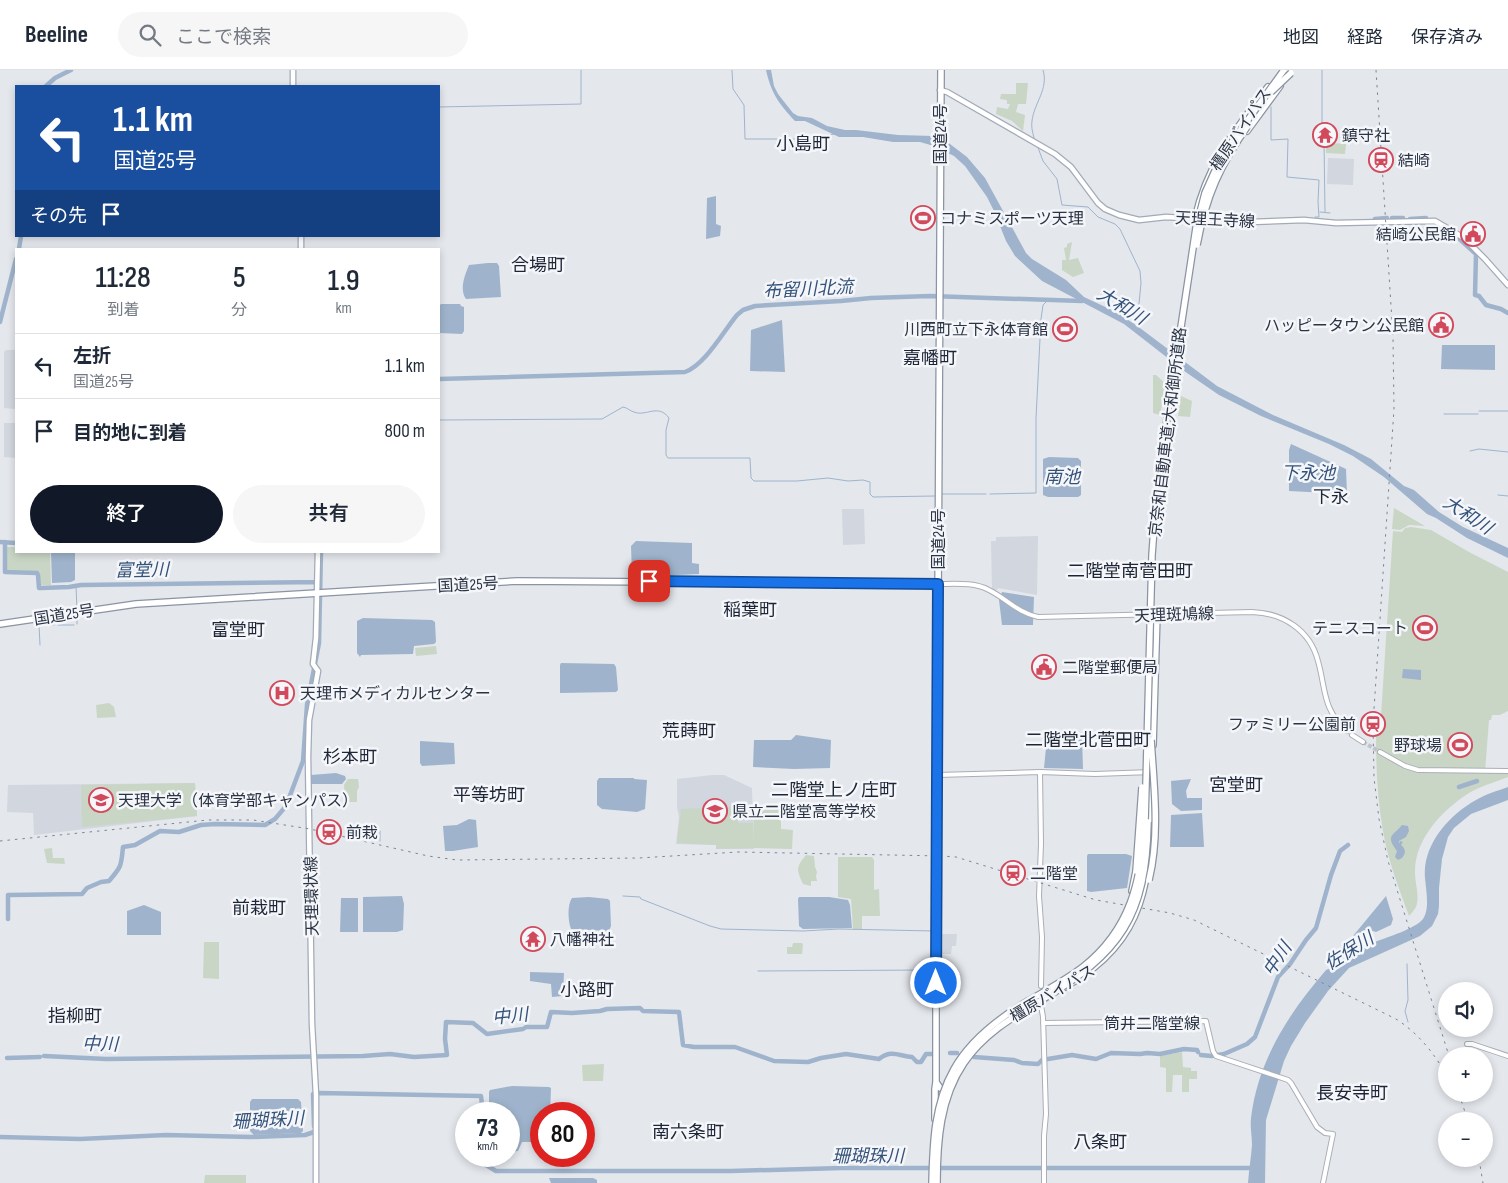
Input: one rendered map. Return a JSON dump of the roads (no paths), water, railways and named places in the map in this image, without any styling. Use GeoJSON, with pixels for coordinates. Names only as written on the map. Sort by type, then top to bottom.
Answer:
{"type":"FeatureCollection","features":[{"type":"Feature","properties":{"kind":"highway","name":"国道24号"},"geometry":{"type":"LineString","coordinates":[[935,1119],[941,70]]}},
{"type":"Feature","properties":{"kind":"highway","name":"京奈和自動車道;大和御所道路"},"geometry":{"type":"LineString","coordinates":[[937,1183],[938,1144],[944,1110],[954,1079],[970,1054],[987,1036],[1001,1025],[1070,983],[1097,962],[1114,944],[1129,919],[1140,894],[1145,869],[1148,831],[1156,555],[1160,502],[1165,452],[1198,242],[1206,205],[1222,166],[1270,91],[1281,70]]}},
{"type":"Feature","properties":{"kind":"highway","name":"橿原バイパス"},"geometry":{"type":"LineString","coordinates":[[1195,219],[1203,189],[1213,166],[1281,70]]}},
{"type":"Feature","properties":{"kind":"highway","name":"京奈和自動車道;大和御所道路"},"geometry":{"type":"LineString","coordinates":[[932,1183],[933,1144],[939,1109],[950,1077],[966,1051],[983,1032],[1002,1017],[1072,975],[1093,959],[1109,942],[1127,912],[1135,892],[1142,857],[1152,555],[1156,501],[1166,419],[1198,219],[1208,185],[1218,164],[1270,91],[1291,70]]}},
{"type":"Feature","properties":{"kind":"highway","name":"橿原バイパス"},"geometry":{"type":"LineString","coordinates":[[1205,220],[1223,171],[1238,144],[1291,70]]}},
{"type":"Feature","properties":{"kind":"highway","name":"国道25号"},"geometry":{"type":"LineString","coordinates":[[0,624],[136,604],[551,581],[938,584]]}},
{"type":"Feature","properties":{"kind":"highway","name":"橿原バイパス"},"geometry":{"type":"LineString","coordinates":[[932,1183],[946,1089],[964,1060],[988,1034],[1004,1022],[1078,981],[1094,969],[1116,946],[1135,914],[1144,891],[1149,864],[1157,614]]}},
{"type":"Feature","properties":{"kind":"highway","name":"橿原バイパス"},"geometry":{"type":"LineString","coordinates":[[937,1183],[935,1119],[956,1061],[988,1026],[1006,1013],[1061,983],[1095,954],[1117,927],[1130,900],[1140,855],[1145,772],[1148,615]]}},
{"type":"Feature","properties":{"kind":"highway"},"geometry":{"type":"LineString","coordinates":[[1130,900],[1136,871],[1148,718]]}},
{"type":"Feature","properties":{"kind":"highway"},"geometry":{"type":"LineString","coordinates":[[1135,914],[1149,880],[1153,857],[1154,809],[1151,740]]}},
{"type":"Feature","properties":{"kind":"highway"},"geometry":{"type":"LineString","coordinates":[[936,1082],[938,1086],[946,1089]]}},
{"type":"Feature","properties":{"kind":"main road"},"geometry":{"type":"LineString","coordinates":[[293,70],[293,85]]}},
{"type":"Feature","properties":{"kind":"main road","name":"天理王寺線"},"geometry":{"type":"LineString","coordinates":[[940,90],[947,92],[1055,154],[1071,167],[1093,197],[1105,209],[1112,212],[1139,220],[1166,217],[1250,222],[1304,220],[1336,223],[1435,221],[1464,238],[1508,285]]}},
{"type":"Feature","properties":{"kind":"main road","name":"天理環状線"},"geometry":{"type":"LineString","coordinates":[[316,1183],[316,1093],[308,742],[316,667],[319,593],[317,582],[318,553]]}},
{"type":"Feature","properties":{"kind":"main road","name":"天理斑鳩線"},"geometry":{"type":"LineString","coordinates":[[938,584],[978,586],[999,596],[1019,610],[1034,616],[1261,612],[1278,616],[1302,632],[1312,647],[1318,661],[1326,699],[1335,718],[1347,730]]}},
{"type":"Feature","properties":{"kind":"main road"},"geometry":{"type":"LineString","coordinates":[[1352,735],[1363,742]]}},
{"type":"Feature","properties":{"kind":"main road"},"geometry":{"type":"LineString","coordinates":[[1380,752],[1405,766],[1418,770],[1508,771]]}},
{"type":"Feature","properties":{"kind":"main road"},"geometry":{"type":"LineString","coordinates":[[937,777],[1040,772],[1095,774],[1152,772]]}},
{"type":"Feature","properties":{"kind":"main road"},"geometry":{"type":"LineString","coordinates":[[1040,772],[1041,844],[1039,896],[1042,950],[1041,986]]}},
{"type":"Feature","properties":{"kind":"main road"},"geometry":{"type":"LineString","coordinates":[[1041,1005],[1046,1114],[1044,1183]]}},
{"type":"Feature","properties":{"kind":"main road","name":"筒井二階堂線"},"geometry":{"type":"LineString","coordinates":[[1043,1023],[1204,1020],[1207,1024],[1215,1055],[1282,1077],[1291,1083],[1317,1127],[1325,1133],[1333,1134],[1323,1183]]}},
{"type":"Feature","properties":{"kind":"main road"},"geometry":{"type":"LineString","coordinates":[[1467,1044],[1508,1056]]}},
{"type":"Feature","properties":{"kind":"water"},"geometry":{"type":"Polygon","coordinates":[[[766,70],[771,70],[774,86],[778,94],[793,113],[798,116],[812,118],[827,126],[845,130],[934,136],[946,141],[967,157],[985,178],[1026,253],[1032,259],[1066,280],[1084,297],[1114,311],[1136,325],[1217,386],[1273,415],[1344,445],[1371,459],[1404,486],[1414,490],[1439,512],[1463,527],[1508,548],[1508,558],[1467,538],[1427,514],[1384,477],[1353,456],[1261,416],[1219,395],[1187,373],[1124,324],[1042,281],[1015,256],[1006,241],[987,197],[965,166],[954,156],[934,146],[920,142],[893,142],[863,137],[839,137],[805,121],[795,121],[776,98],[766,70]]]}},
{"type":"Feature","properties":{"kind":"water"},"geometry":{"type":"Polygon","coordinates":[[[716,196],[716,224],[721,226],[720,236],[706,239],[707,198],[716,196]]]}},
{"type":"Feature","properties":{"kind":"water"},"geometry":{"type":"Polygon","coordinates":[[[497,263],[499,266],[501,297],[466,299],[463,286],[469,265],[497,263]]]}},
{"type":"Feature","properties":{"kind":"water"},"geometry":{"type":"Polygon","coordinates":[[[460,304],[464,307],[464,331],[462,334],[440,333],[440,305],[460,304]]]}},
{"type":"Feature","properties":{"kind":"water"},"geometry":{"type":"Polygon","coordinates":[[[782,320],[785,372],[750,371],[751,330],[782,320]]]}},
{"type":"Feature","properties":{"kind":"water"},"geometry":{"type":"Polygon","coordinates":[[[1442,345],[1495,345],[1495,370],[1441,369],[1442,345]]]}},
{"type":"Feature","properties":{"kind":"water","name":"下永池"},"geometry":{"type":"Polygon","coordinates":[[[1291,444],[1346,469],[1347,494],[1289,491],[1289,450],[1291,444]]]}},
{"type":"Feature","properties":{"kind":"water","name":"南池"},"geometry":{"type":"Polygon","coordinates":[[[1049,457],[1078,458],[1081,461],[1081,495],[1078,497],[1048,497],[1043,495],[1043,459],[1049,457]]]}},
{"type":"Feature","properties":{"kind":"water"},"geometry":{"type":"Polygon","coordinates":[[[636,541],[692,543],[692,563],[699,564],[699,574],[635,577],[632,575],[631,546],[636,541]]]}},
{"type":"Feature","properties":{"kind":"water"},"geometry":{"type":"Polygon","coordinates":[[[51,553],[75,553],[75,580],[52,583],[51,553]]]}},
{"type":"Feature","properties":{"kind":"water"},"geometry":{"type":"Polygon","coordinates":[[[1002,592],[1034,597],[1033,625],[1002,625],[999,600],[1002,592]]]}},
{"type":"Feature","properties":{"kind":"water"},"geometry":{"type":"Polygon","coordinates":[[[363,618],[432,620],[435,622],[436,642],[434,644],[414,646],[413,654],[361,655],[360,657],[357,653],[357,621],[363,618]]]}},
{"type":"Feature","properties":{"kind":"water"},"geometry":{"type":"Polygon","coordinates":[[[561,663],[614,664],[616,667],[618,690],[616,692],[560,693],[561,663]]]}},
{"type":"Feature","properties":{"kind":"water"},"geometry":{"type":"Polygon","coordinates":[[[1403,669],[1421,670],[1421,680],[1402,678],[1403,669]]]}},
{"type":"Feature","properties":{"kind":"water"},"geometry":{"type":"Polygon","coordinates":[[[796,735],[831,740],[830,768],[753,767],[754,740],[791,740],[796,735]]]}},
{"type":"Feature","properties":{"kind":"water"},"geometry":{"type":"Polygon","coordinates":[[[1050,735],[1080,735],[1082,737],[1083,769],[1044,768],[1047,738],[1050,735]]]}},
{"type":"Feature","properties":{"kind":"water"},"geometry":{"type":"Polygon","coordinates":[[[420,741],[454,743],[455,764],[422,766],[420,763],[420,741]]]}},
{"type":"Feature","properties":{"kind":"water"},"geometry":{"type":"Polygon","coordinates":[[[336,773],[345,776],[346,779],[342,784],[311,784],[311,775],[336,773]]]}},
{"type":"Feature","properties":{"kind":"water"},"geometry":{"type":"Polygon","coordinates":[[[599,778],[647,780],[645,809],[637,812],[602,809],[597,805],[597,781],[599,778]]]}},
{"type":"Feature","properties":{"kind":"water"},"geometry":{"type":"Polygon","coordinates":[[[1191,779],[1186,791],[1187,798],[1202,798],[1202,810],[1181,811],[1172,804],[1171,781],[1191,779]]]}},
{"type":"Feature","properties":{"kind":"water"},"geometry":{"type":"Polygon","coordinates":[[[1508,787],[1508,800],[1471,814],[1454,828],[1448,837],[1442,859],[1438,914],[1432,926],[1420,936],[1349,968],[1328,991],[1305,1023],[1284,1061],[1266,1120],[1265,1183],[1248,1183],[1252,1145],[1251,1118],[1260,1076],[1277,1038],[1288,1020],[1326,970],[1344,957],[1407,929],[1423,919],[1427,905],[1425,866],[1428,854],[1439,832],[1466,806],[1484,796],[1508,787]]]}},
{"type":"Feature","properties":{"kind":"water"},"geometry":{"type":"Polygon","coordinates":[[[1202,813],[1204,847],[1170,847],[1171,815],[1202,813]]]}},
{"type":"Feature","properties":{"kind":"water"},"geometry":{"type":"Polygon","coordinates":[[[469,819],[476,820],[478,847],[445,851],[443,826],[457,825],[469,819]]]}},
{"type":"Feature","properties":{"kind":"water"},"geometry":{"type":"Polygon","coordinates":[[[1402,825],[1408,826],[1409,831],[1406,837],[1399,841],[1399,844],[1400,841],[1403,842],[1401,845],[1405,851],[1402,858],[1398,860],[1395,857],[1397,851],[1391,839],[1393,834],[1402,825]]]}},
{"type":"Feature","properties":{"kind":"water"},"geometry":{"type":"Polygon","coordinates":[[[1088,854],[1126,854],[1132,856],[1127,888],[1087,891],[1088,854]]]}},
{"type":"Feature","properties":{"kind":"water"},"geometry":{"type":"Polygon","coordinates":[[[402,896],[404,904],[403,930],[397,932],[363,932],[363,897],[402,896]]]}},
{"type":"Feature","properties":{"kind":"water"},"geometry":{"type":"Polygon","coordinates":[[[1386,896],[1393,919],[1391,925],[1348,942],[1386,896]]]}},
{"type":"Feature","properties":{"kind":"water"},"geometry":{"type":"Polygon","coordinates":[[[799,897],[829,897],[848,900],[852,928],[803,929],[799,926],[799,897]]]}},
{"type":"Feature","properties":{"kind":"water"},"geometry":{"type":"Polygon","coordinates":[[[341,898],[358,898],[358,932],[340,932],[341,898]]]}},
{"type":"Feature","properties":{"kind":"water"},"geometry":{"type":"Polygon","coordinates":[[[572,898],[608,899],[610,901],[611,926],[609,931],[571,929],[568,913],[572,898]]]}},
{"type":"Feature","properties":{"kind":"water"},"geometry":{"type":"Polygon","coordinates":[[[144,905],[161,912],[161,935],[127,935],[127,911],[144,905]]]}},
{"type":"Feature","properties":{"kind":"water"},"geometry":{"type":"Polygon","coordinates":[[[530,972],[564,973],[563,996],[552,997],[551,984],[530,981],[530,972]]]}},
{"type":"Feature","properties":{"kind":"water"},"geometry":{"type":"Polygon","coordinates":[[[512,1086],[551,1088],[550,1102],[530,1102],[530,1142],[522,1142],[520,1146],[520,1102],[489,1102],[490,1090],[512,1086]]]}},
{"type":"Feature","properties":{"kind":"water"},"geometry":{"type":"Polygon","coordinates":[[[252,1099],[298,1099],[301,1102],[303,1131],[301,1133],[254,1135],[250,1131],[250,1102],[252,1099]]]}},
{"type":"Feature","properties":{"kind":"water"},"geometry":{"type":"Polygon","coordinates":[[[549,1178],[593,1178],[597,1180],[597,1183],[551,1183],[549,1178]]]}},
{"type":"Feature","properties":{"kind":"waterway"},"geometry":{"type":"LineString","coordinates":[[47,85],[55,78],[71,70]]}},
{"type":"Feature","properties":{"kind":"waterway"},"geometry":{"type":"LineString","coordinates":[[440,107],[581,104],[581,70]]}},
{"type":"Feature","properties":{"kind":"waterway"},"geometry":{"type":"LineString","coordinates":[[732,70],[733,89],[744,105],[745,139],[811,139],[834,134]]}},
{"type":"Feature","properties":{"kind":"waterway"},"geometry":{"type":"LineString","coordinates":[[1035,141],[1032,121],[1043,90],[1043,70]]}},
{"type":"Feature","properties":{"kind":"waterway"},"geometry":{"type":"LineString","coordinates":[[1322,70],[1322,133]]}},
{"type":"Feature","properties":{"kind":"waterway"},"geometry":{"type":"LineString","coordinates":[[1271,107],[1271,140],[1288,139],[1287,177],[1319,180],[1319,217],[1315,217]]}},
{"type":"Feature","properties":{"kind":"waterway"},"geometry":{"type":"LineString","coordinates":[[1324,141],[1325,212]]}},
{"type":"Feature","properties":{"kind":"waterway","name":"大和川"},"geometry":{"type":"LineString","coordinates":[[1037,145],[1043,161],[1057,179],[1062,205],[1088,207],[1098,217],[1115,224],[1120,229],[1140,271],[1141,283],[1138,314]]}},
{"type":"Feature","properties":{"kind":"waterway"},"geometry":{"type":"LineString","coordinates":[[1320,212],[1330,213]]}},
{"type":"Feature","properties":{"kind":"waterway"},"geometry":{"type":"LineString","coordinates":[[1375,219],[1387,218]]}},
{"type":"Feature","properties":{"kind":"waterway"},"geometry":{"type":"LineString","coordinates":[[1392,218],[1403,218]]}},
{"type":"Feature","properties":{"kind":"waterway"},"geometry":{"type":"LineString","coordinates":[[1410,219],[1426,218]]}},
{"type":"Feature","properties":{"kind":"waterway"},"geometry":{"type":"LineString","coordinates":[[1454,234],[1476,254],[1475,295],[1479,296],[1486,305],[1508,313]]}},
{"type":"Feature","properties":{"kind":"waterway"},"geometry":{"type":"LineString","coordinates":[[19,248],[21,237]]}},
{"type":"Feature","properties":{"kind":"waterway"},"geometry":{"type":"LineString","coordinates":[[0,322],[15,263]]}},
{"type":"Feature","properties":{"kind":"waterway","name":"布留川北流"},"geometry":{"type":"LineString","coordinates":[[440,379],[685,372],[700,363],[737,315],[743,310],[755,306],[930,296],[1082,301]]}},
{"type":"Feature","properties":{"kind":"waterway"},"geometry":{"type":"LineString","coordinates":[[990,494],[1036,493],[1036,418],[1041,319],[1043,305],[1049,299]]}},
{"type":"Feature","properties":{"kind":"waterway"},"geometry":{"type":"LineString","coordinates":[[440,420],[602,419],[623,407],[638,413],[661,411],[669,418],[666,430],[666,455],[668,458],[750,458],[751,478],[754,481],[797,481],[828,478],[848,481],[863,480],[870,482],[870,494],[873,497],[935,496]]}},
{"type":"Feature","properties":{"kind":"waterway"},"geometry":{"type":"LineString","coordinates":[[1479,411],[1508,411]]}},
{"type":"Feature","properties":{"kind":"waterway"},"geometry":{"type":"LineString","coordinates":[[1444,414],[1478,414]]}},
{"type":"Feature","properties":{"kind":"waterway"},"geometry":{"type":"LineString","coordinates":[[1470,451],[1479,449],[1508,452]]}},
{"type":"Feature","properties":{"kind":"waterway"},"geometry":{"type":"LineString","coordinates":[[941,494],[986,494]]}},
{"type":"Feature","properties":{"kind":"waterway"},"geometry":{"type":"LineString","coordinates":[[1498,495],[1508,496]]}},
{"type":"Feature","properties":{"kind":"waterway","name":"布留川北流"},"geometry":{"type":"LineString","coordinates":[[0,542],[15,543]]}},
{"type":"Feature","properties":{"kind":"waterway","name":"富堂川"},"geometry":{"type":"LineString","coordinates":[[5,542],[5,572],[37,573],[39,588],[81,585],[320,582]]}},
{"type":"Feature","properties":{"kind":"waterway"},"geometry":{"type":"LineString","coordinates":[[8,919],[8,895],[82,894],[87,888],[109,881],[120,866],[123,847],[135,845],[160,831],[179,832],[201,825],[215,824],[265,825],[275,819],[286,806],[303,761],[307,705],[319,643],[321,553]]}},
{"type":"Feature","properties":{"kind":"waterway"},"geometry":{"type":"LineString","coordinates":[[76,586],[77,610]]}},
{"type":"Feature","properties":{"kind":"waterway"},"geometry":{"type":"LineString","coordinates":[[77,614],[77,624]]}},
{"type":"Feature","properties":{"kind":"waterway"},"geometry":{"type":"LineString","coordinates":[[40,645],[39,625],[54,625]]}},
{"type":"Feature","properties":{"kind":"waterway"},"geometry":{"type":"LineString","coordinates":[[58,625],[74,625]]}},
{"type":"Feature","properties":{"kind":"waterway","name":"中川"},"geometry":{"type":"LineString","coordinates":[[1459,787],[1477,781]]}},
{"type":"Feature","properties":{"kind":"waterway"},"geometry":{"type":"LineString","coordinates":[[380,831],[380,841]]}},
{"type":"Feature","properties":{"kind":"waterway","name":"中川"},"geometry":{"type":"LineString","coordinates":[[1201,1055],[1224,1054],[1247,1044],[1255,1037],[1278,977],[1290,964],[1316,928],[1340,851],[1348,845]]}},
{"type":"Feature","properties":{"kind":"waterway"},"geometry":{"type":"LineString","coordinates":[[623,896],[640,897],[721,929],[934,931]]}},
{"type":"Feature","properties":{"kind":"waterway"},"geometry":{"type":"LineString","coordinates":[[1407,964],[1408,1000],[1405,1011],[1408,1022]]}},
{"type":"Feature","properties":{"kind":"waterway"},"geometry":{"type":"LineString","coordinates":[[758,971],[933,970]]}},
{"type":"Feature","properties":{"kind":"waterway","name":"中川"},"geometry":{"type":"LineString","coordinates":[[44,1056],[106,1059],[363,1056],[390,1054],[414,1057],[447,1055],[445,1039],[446,1022],[473,1023],[487,1034],[526,1027],[547,1027],[551,1012],[572,1013],[640,1008],[643,1011],[679,1012],[683,1045],[694,1047],[735,1047],[774,1061],[808,1062],[846,1054],[879,1059],[887,1054],[895,1054],[912,1057],[917,1062],[921,1062],[926,1054],[933,1054]]}},
{"type":"Feature","properties":{"kind":"waterway","name":"中川"},"geometry":{"type":"LineString","coordinates":[[974,1057],[1038,1064],[1042,1060],[1072,1055],[1096,1059],[1111,1053],[1160,1054],[1184,1049],[1197,1050],[1198,1052]]}},
{"type":"Feature","properties":{"kind":"waterway","name":"中川"},"geometry":{"type":"LineString","coordinates":[[950,1053],[957,1053]]}},
{"type":"Feature","properties":{"kind":"waterway","name":"中川"},"geometry":{"type":"LineString","coordinates":[[7,1058],[40,1057]]}},
{"type":"Feature","properties":{"kind":"waterway","name":"珊瑚珠川"},"geometry":{"type":"LineString","coordinates":[[314,1126],[313,1094],[319,1093],[481,1096],[482,1102]]}},
{"type":"Feature","properties":{"kind":"waterway","name":"珊瑚珠川"},"geometry":{"type":"LineString","coordinates":[[0,1137],[80,1139],[166,1135],[251,1137],[305,1135],[314,1132]]}},
{"type":"Feature","properties":{"kind":"waterway","name":"珊瑚珠川"},"geometry":{"type":"LineString","coordinates":[[489,1167],[496,1171],[731,1171],[842,1168],[1251,1168],[1255,1166]]}},
{"type":"Feature","properties":{"kind":"tunnel"},"geometry":{"type":"LineString","coordinates":[[1363,742],[1380,752]]}},
{"type":"Feature","properties":{"kind":"railway"},"geometry":{"type":"LineString","coordinates":[[1376,70],[1393,337],[1394,409],[1373,724],[1374,778],[1379,819],[1388,861],[1446,1047]]}},
{"type":"Feature","properties":{"kind":"railway"},"geometry":{"type":"LineString","coordinates":[[0,841],[208,820],[253,820],[310,829],[428,856],[457,860],[639,858],[738,852],[956,857],[1096,900],[1170,913],[1194,920],[1396,1019],[1411,1030],[1438,1061]]}},
{"type":"Feature","properties":{"kind":"railway"},"geometry":{"type":"LineString","coordinates":[[1462,1102],[1465,1112]]}},
{"type":"Feature","properties":{"kind":"railway"},"geometry":{"type":"LineString","coordinates":[[1480,1167],[1483,1183]]}},
{"type":"Feature","properties":{"kind":"place","name":"鎮守社"},"geometry":{"type":"Point","coordinates":[1325,135]}},
{"type":"Feature","properties":{"kind":"place","name":"結崎"},"geometry":{"type":"Point","coordinates":[1381,160]}},
{"type":"Feature","properties":{"kind":"place","name":"コナミスポーツ天理"},"geometry":{"type":"Point","coordinates":[923,218]}},
{"type":"Feature","properties":{"kind":"place","name":"結崎公民館"},"geometry":{"type":"Point","coordinates":[1473,234]}},
{"type":"Feature","properties":{"kind":"place","name":"ハッピータウン公民館"},"geometry":{"type":"Point","coordinates":[1441,325]}},
{"type":"Feature","properties":{"kind":"place","name":"川西町立下永体育館"},"geometry":{"type":"Point","coordinates":[1065,329]}},
{"type":"Feature","properties":{"kind":"place","name":"テニスコート"},"geometry":{"type":"Point","coordinates":[1425,628]}},
{"type":"Feature","properties":{"kind":"place","name":"二階堂郵便局"},"geometry":{"type":"Point","coordinates":[1044,667]}},
{"type":"Feature","properties":{"kind":"place","name":"天理市メディカルセンター"},"geometry":{"type":"Point","coordinates":[282,693]}},
{"type":"Feature","properties":{"kind":"place","name":"ファミリー公園前"},"geometry":{"type":"Point","coordinates":[1373,724]}},
{"type":"Feature","properties":{"kind":"place","name":"野球場"},"geometry":{"type":"Point","coordinates":[1460,745]}},
{"type":"Feature","properties":{"kind":"place","name":"天理大学（体育学部キャンパス）"},"geometry":{"type":"Point","coordinates":[101,800]}},
{"type":"Feature","properties":{"kind":"place","name":"県立二階堂高等学校"},"geometry":{"type":"Point","coordinates":[715,811]}},
{"type":"Feature","properties":{"kind":"place","name":"前栽"},"geometry":{"type":"Point","coordinates":[329,832]}},
{"type":"Feature","properties":{"kind":"place","name":"二階堂"},"geometry":{"type":"Point","coordinates":[1013,873]}},
{"type":"Feature","properties":{"kind":"place","name":"八幡神社"},"geometry":{"type":"Point","coordinates":[533,939]}},
{"type":"Feature","properties":{"kind":"district","name":"小島町"},"geometry":{"type":"Point","coordinates":[803,144]}},
{"type":"Feature","properties":{"kind":"district","name":"合場町"},"geometry":{"type":"Point","coordinates":[538,265]}},
{"type":"Feature","properties":{"kind":"district","name":"嘉幡町"},"geometry":{"type":"Point","coordinates":[930,358]}},
{"type":"Feature","properties":{"kind":"district","name":"下永"},"geometry":{"type":"Point","coordinates":[1331,497]}},
{"type":"Feature","properties":{"kind":"district","name":"二階堂南菅田町"},"geometry":{"type":"Point","coordinates":[1130,571]}},
{"type":"Feature","properties":{"kind":"district","name":"稲葉町"},"geometry":{"type":"Point","coordinates":[750,610]}},
{"type":"Feature","properties":{"kind":"district","name":"富堂町"},"geometry":{"type":"Point","coordinates":[238,630]}},
{"type":"Feature","properties":{"kind":"district","name":"荒蒔町"},"geometry":{"type":"Point","coordinates":[689,731]}},
{"type":"Feature","properties":{"kind":"district","name":"二階堂北菅田町"},"geometry":{"type":"Point","coordinates":[1088,740]}},
{"type":"Feature","properties":{"kind":"district","name":"杉本町"},"geometry":{"type":"Point","coordinates":[350,757]}},
{"type":"Feature","properties":{"kind":"district","name":"宮堂町"},"geometry":{"type":"Point","coordinates":[1236,785]}},
{"type":"Feature","properties":{"kind":"district","name":"二階堂上ノ庄町"},"geometry":{"type":"Point","coordinates":[834,790]}},
{"type":"Feature","properties":{"kind":"district","name":"平等坊町"},"geometry":{"type":"Point","coordinates":[489,795]}},
{"type":"Feature","properties":{"kind":"district","name":"前栽町"},"geometry":{"type":"Point","coordinates":[259,908]}},
{"type":"Feature","properties":{"kind":"district","name":"小路町"},"geometry":{"type":"Point","coordinates":[587,990]}},
{"type":"Feature","properties":{"kind":"district","name":"指柳町"},"geometry":{"type":"Point","coordinates":[75,1016]}},
{"type":"Feature","properties":{"kind":"district","name":"長安寺町"},"geometry":{"type":"Point","coordinates":[1352,1093]}},
{"type":"Feature","properties":{"kind":"district","name":"南六条町"},"geometry":{"type":"Point","coordinates":[688,1132]}},
{"type":"Feature","properties":{"kind":"district","name":"八条町"},"geometry":{"type":"Point","coordinates":[1100,1142]}},
{"type":"Feature","properties":{"kind":"water label","name":"佐保川"},"geometry":{"type":"Point","coordinates":[1349,951]}}]}
